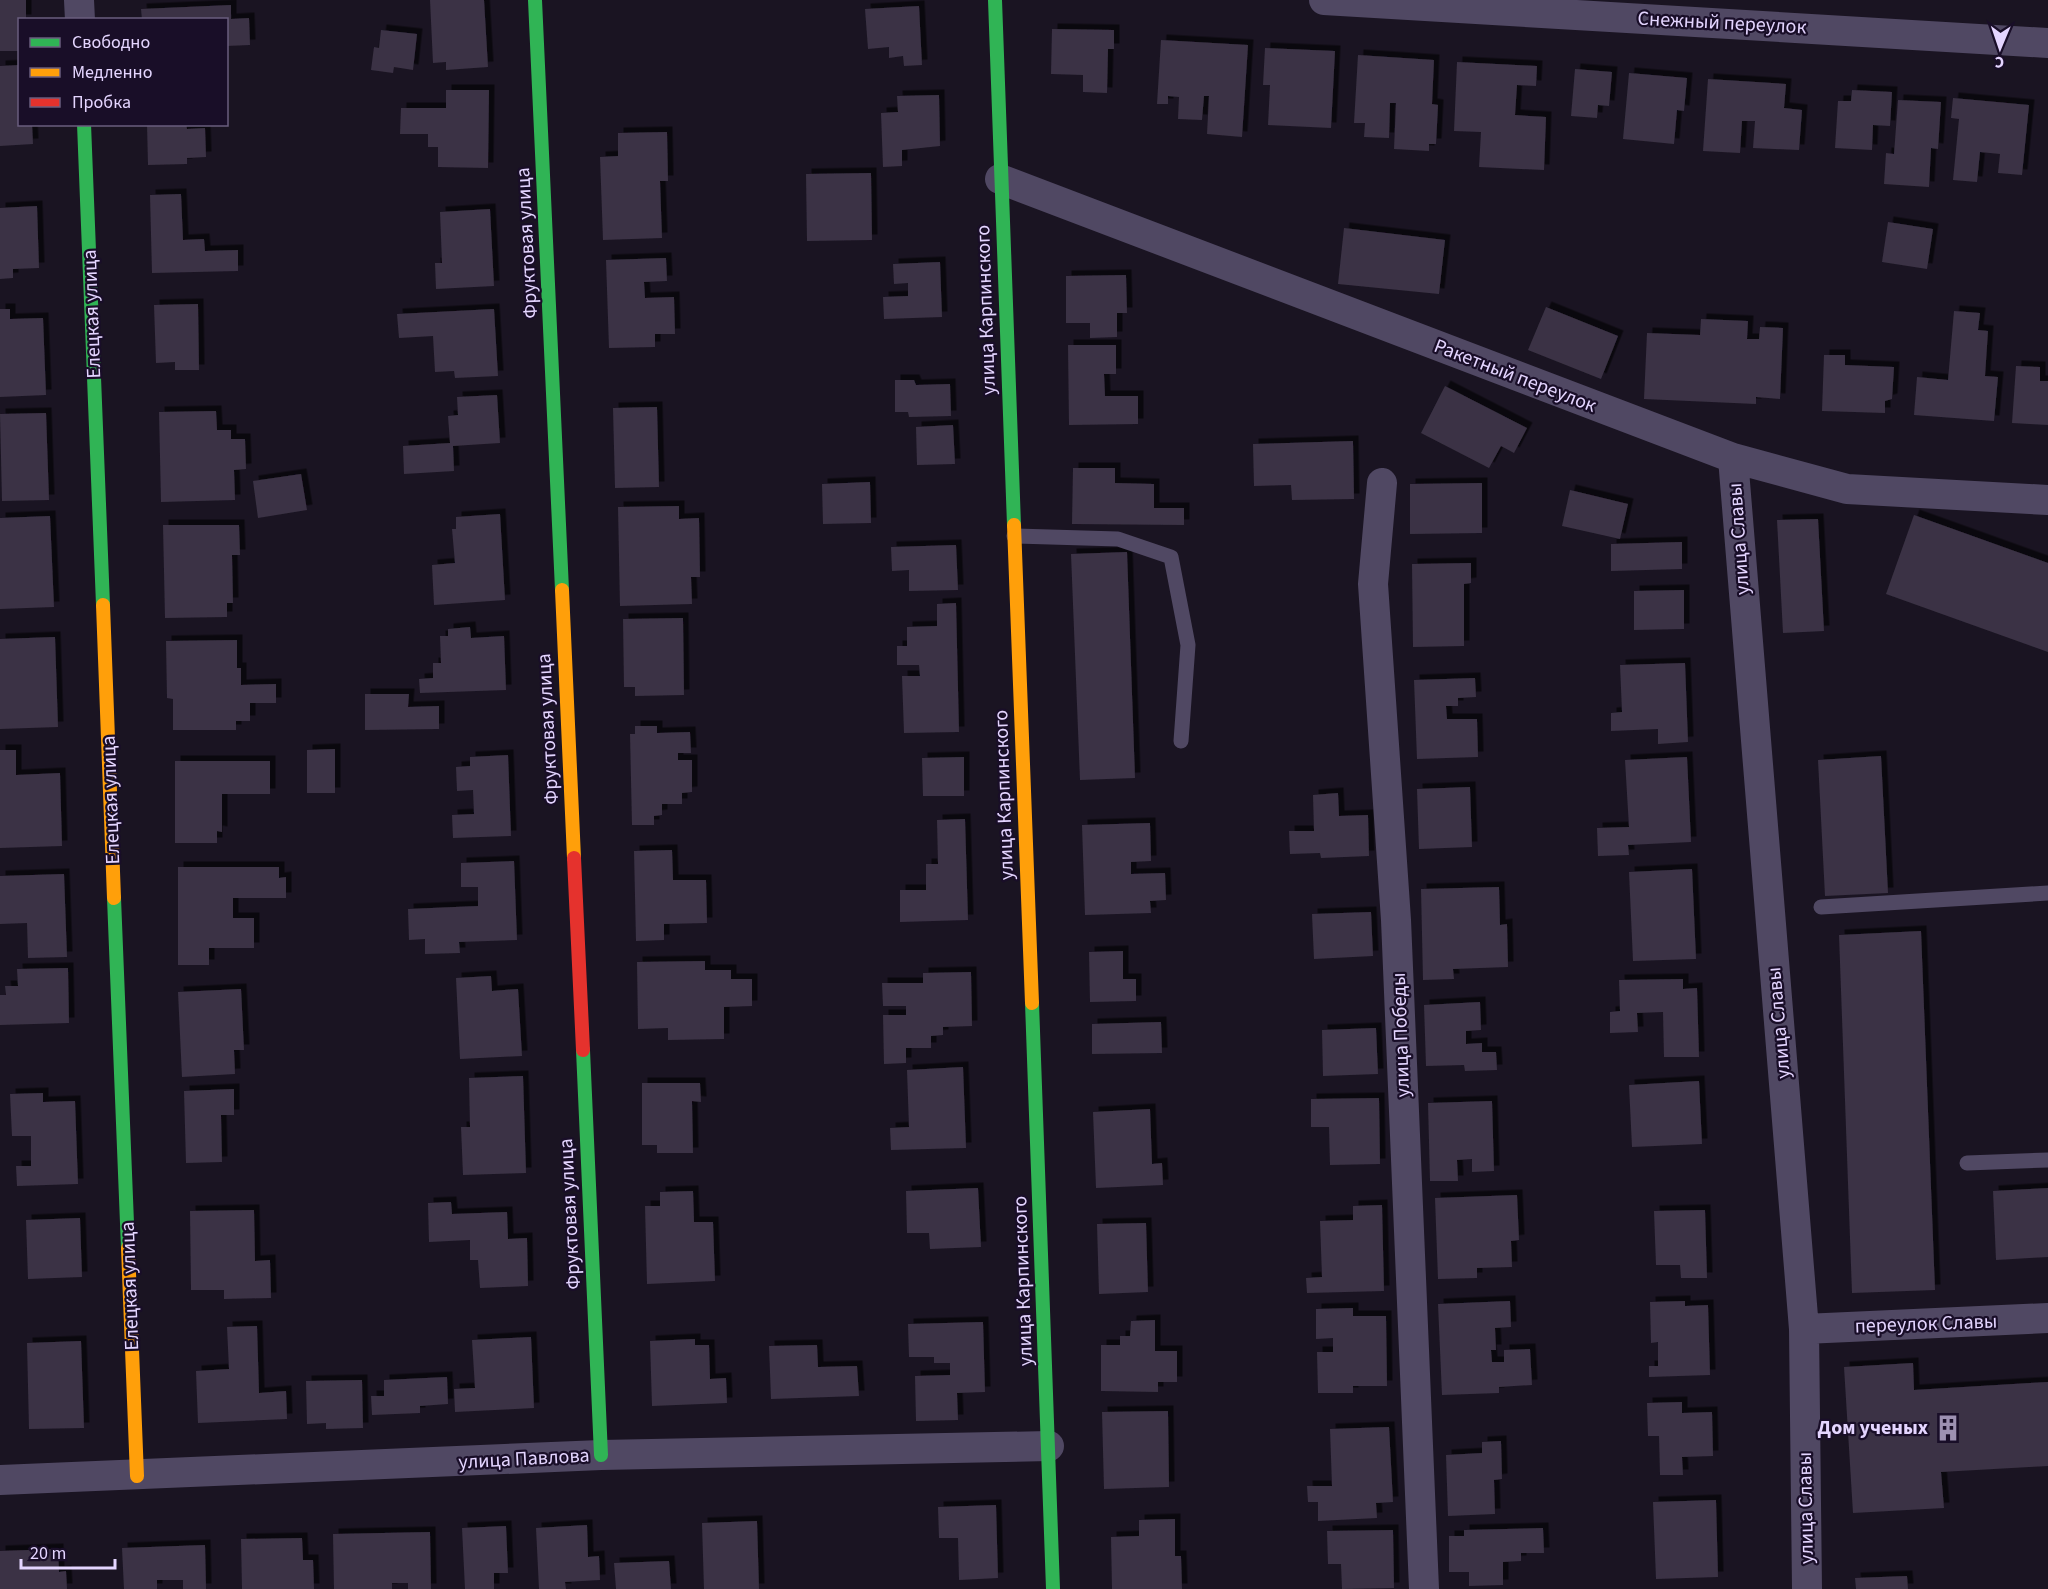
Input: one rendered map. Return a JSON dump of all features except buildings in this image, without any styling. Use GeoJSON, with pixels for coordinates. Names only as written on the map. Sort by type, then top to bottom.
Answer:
{"type":"FeatureCollection","features":[{"type":"Feature","properties":{"kind":"street"},"geometry":{"type":"LineString","coordinates":[[79,0],[80,18]]}},
{"type":"Feature","properties":{"kind":"street","name":"Фруктовая улица"},"geometry":{"type":"LineString","coordinates":[[535,0],[601,1455]]}},
{"type":"Feature","properties":{"kind":"street","name":"улица Карпинского"},"geometry":{"type":"LineString","coordinates":[[995,0],[1053,1589]]}},
{"type":"Feature","properties":{"kind":"street","name":"Снежный переулок"},"geometry":{"type":"LineString","coordinates":[[1324,0],[2048,42]]}},
{"type":"Feature","properties":{"kind":"street","name":"Елецкая улица"},"geometry":{"type":"LineString","coordinates":[[84,126],[137,1476]]}},
{"type":"Feature","properties":{"kind":"street","name":"Ракетный переулок"},"geometry":{"type":"LineString","coordinates":[[1000,179],[1733,458],[1847,489],[2048,500]]}},
{"type":"Feature","properties":{"kind":"street","name":"улица Славы"},"geometry":{"type":"LineString","coordinates":[[1733,458],[1804,1329],[1807,1589]]}},
{"type":"Feature","properties":{"kind":"street","name":"улица Победы"},"geometry":{"type":"LineString","coordinates":[[1382,483],[1373,584],[1396,920],[1424,1589]]}},
{"type":"Feature","properties":{"kind":"street","name":"переулок Славы"},"geometry":{"type":"LineString","coordinates":[[1804,1329],[2048,1318]]}},
{"type":"Feature","properties":{"kind":"street","name":"улица Павлова"},"geometry":{"type":"LineString","coordinates":[[0,1480],[601,1455],[1049,1446]]}},
{"type":"Feature","properties":{"kind":"lane"},"geometry":{"type":"LineString","coordinates":[[1014,536],[1118,539],[1171,557],[1188,645],[1181,741]]}},
{"type":"Feature","properties":{"kind":"lane"},"geometry":{"type":"LineString","coordinates":[[1821,907],[2048,893]]}},
{"type":"Feature","properties":{"kind":"lane"},"geometry":{"type":"LineString","coordinates":[[1966,1163],[2048,1160]]}},
{"type":"Feature","properties":{"kind":"traffic: fast"},"geometry":{"type":"LineString","coordinates":[[535,0],[562,590]]}},
{"type":"Feature","properties":{"kind":"traffic: fast"},"geometry":{"type":"LineString","coordinates":[[995,0],[1014,525]]}},
{"type":"Feature","properties":{"kind":"traffic: fast"},"geometry":{"type":"LineString","coordinates":[[84,126],[103,605]]}},
{"type":"Feature","properties":{"kind":"traffic: fast"},"geometry":{"type":"LineString","coordinates":[[114,898],[128,1248]]}},
{"type":"Feature","properties":{"kind":"traffic: fast"},"geometry":{"type":"LineString","coordinates":[[1032,1003],[1053,1589]]}},
{"type":"Feature","properties":{"kind":"traffic: fast"},"geometry":{"type":"LineString","coordinates":[[583,1050],[601,1455]]}},
{"type":"Feature","properties":{"kind":"traffic: slow"},"geometry":{"type":"LineString","coordinates":[[1014,525],[1032,1003]]}},
{"type":"Feature","properties":{"kind":"traffic: slow"},"geometry":{"type":"LineString","coordinates":[[562,590],[574,858]]}},
{"type":"Feature","properties":{"kind":"traffic: slow"},"geometry":{"type":"LineString","coordinates":[[103,605],[114,898]]}},
{"type":"Feature","properties":{"kind":"traffic: slow"},"geometry":{"type":"LineString","coordinates":[[128,1248],[137,1476]]}},
{"type":"Feature","properties":{"kind":"traffic: jam"},"geometry":{"type":"LineString","coordinates":[[574,858],[583,1050]]}},
{"type":"Feature","properties":{"kind":"place","name":"Дом ученых"},"geometry":{"type":"Point","coordinates":[1948,1428]}}]}
